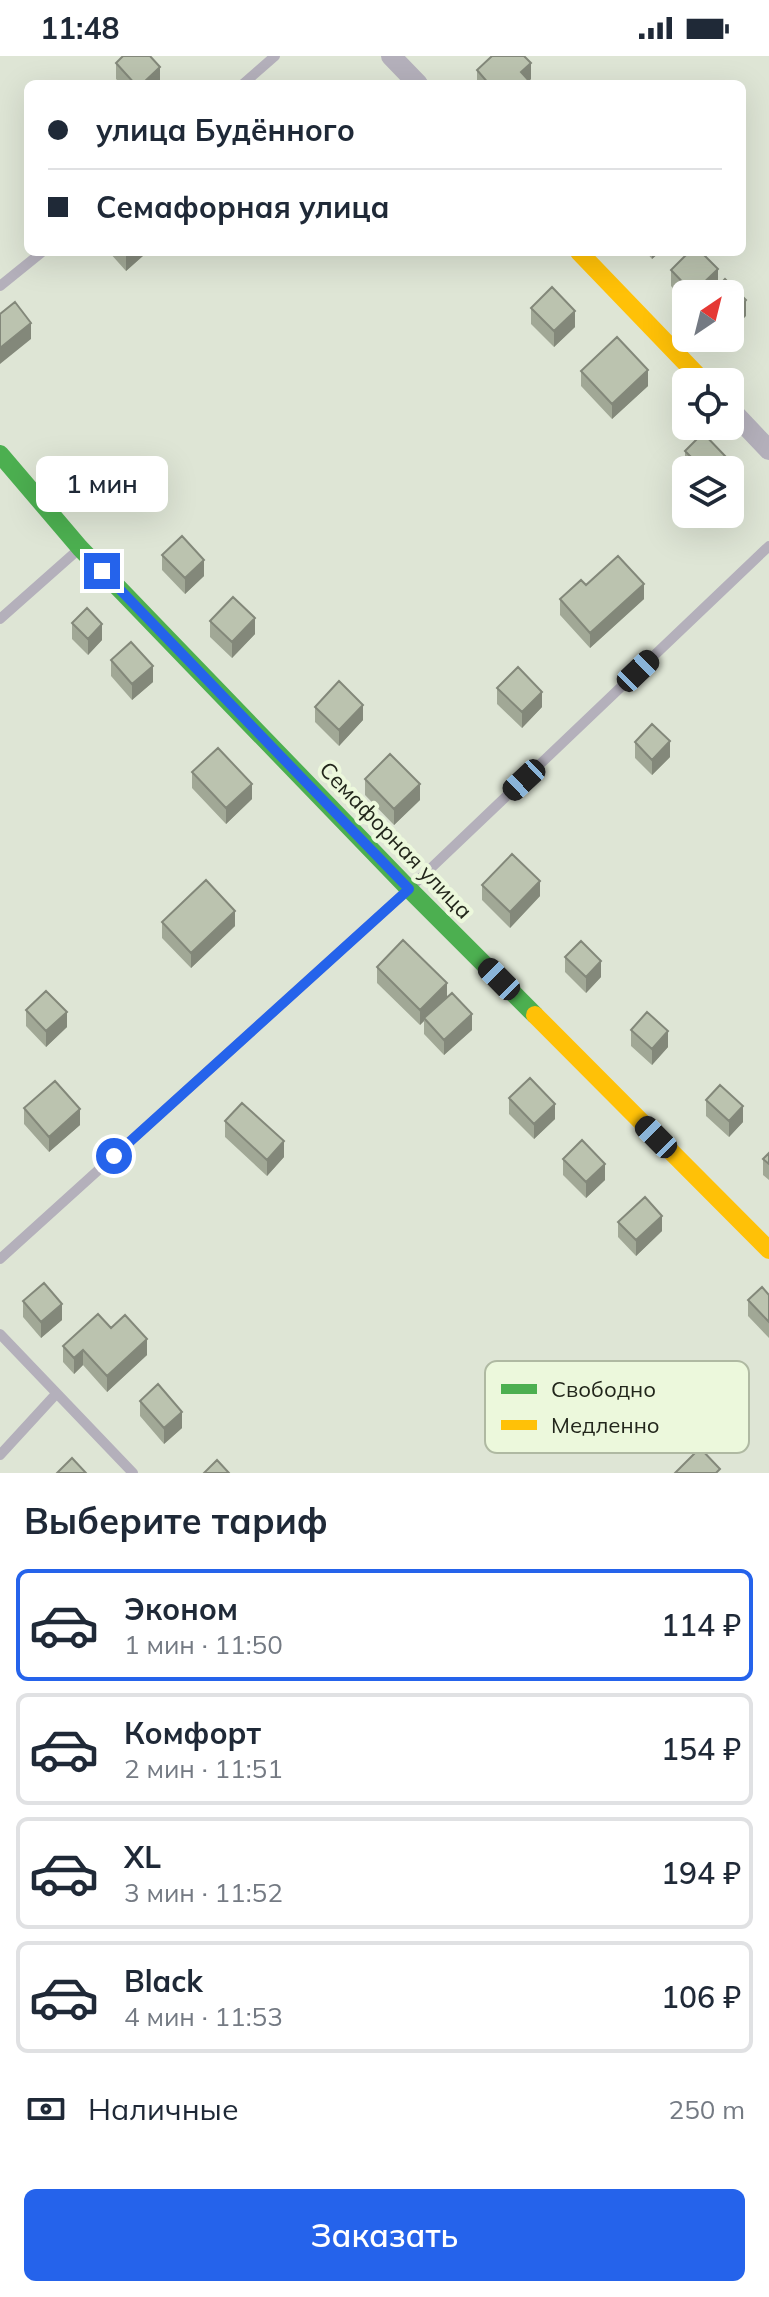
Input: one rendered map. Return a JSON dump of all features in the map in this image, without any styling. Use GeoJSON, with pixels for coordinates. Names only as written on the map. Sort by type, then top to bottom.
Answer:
{"type":"FeatureCollection","features":[{"type":"Feature","properties":{"kind":"street"},"geometry":{"type":"LineString","coordinates":[[391,56],[414,80]]}},
{"type":"Feature","properties":{"kind":"street"},"geometry":{"type":"LineString","coordinates":[[583,256],[691,368]]}},
{"type":"Feature","properties":{"kind":"street"},"geometry":{"type":"LineString","coordinates":[[744,424],[769,450]]}},
{"type":"Feature","properties":{"kind":"street","name":"Семафорная улица"},"geometry":{"type":"LineString","coordinates":[[0,454],[80,548],[409,889],[769,1250]]}},
{"type":"Feature","properties":{"kind":"lane"},"geometry":{"type":"LineString","coordinates":[[248,80],[275,56]]}},
{"type":"Feature","properties":{"kind":"lane"},"geometry":{"type":"LineString","coordinates":[[0,286],[37,256]]}},
{"type":"Feature","properties":{"kind":"lane"},"geometry":{"type":"LineString","coordinates":[[0,1259],[409,889],[769,546]]}},
{"type":"Feature","properties":{"kind":"lane"},"geometry":{"type":"LineString","coordinates":[[0,619],[80,548]]}},
{"type":"Feature","properties":{"kind":"lane"},"geometry":{"type":"LineString","coordinates":[[0,1334],[133,1473]]}},
{"type":"Feature","properties":{"kind":"lane"},"geometry":{"type":"LineString","coordinates":[[0,1455],[56,1394]]}},
{"type":"Feature","properties":{"kind":"building"},"geometry":{"type":"Polygon","coordinates":[[[123,56],[150,56],[160,67],[146,80],[131,80],[116,63],[123,56]]]}},
{"type":"Feature","properties":{"kind":"building"},"geometry":{"type":"Polygon","coordinates":[[[492,56],[524,56],[531,63],[521,72],[528,80],[486,80],[477,70],[492,56]]]}},
{"type":"Feature","properties":{"kind":"building"},"geometry":{"type":"Polygon","coordinates":[[[685,256],[705,256],[718,269],[707,280],[681,280],[671,270],[685,256]]]}},
{"type":"Feature","properties":{"kind":"building"},"geometry":{"type":"Polygon","coordinates":[[[552,287],[575,311],[554,331],[531,308],[552,287]]]}},
{"type":"Feature","properties":{"kind":"building"},"geometry":{"type":"Polygon","coordinates":[[[15,302],[31,323],[0,348],[0,314],[15,302]]]}},
{"type":"Feature","properties":{"kind":"building"},"geometry":{"type":"Polygon","coordinates":[[[617,337],[648,370],[612,404],[581,371],[617,337]]]}},
{"type":"Feature","properties":{"kind":"building"},"geometry":{"type":"Polygon","coordinates":[[[696,440],[710,440],[725,456],[690,456],[685,451],[696,440]]]}},
{"type":"Feature","properties":{"kind":"building"},"geometry":{"type":"Polygon","coordinates":[[[182,536],[204,560],[185,578],[162,555],[182,536]]]}},
{"type":"Feature","properties":{"kind":"building"},"geometry":{"type":"Polygon","coordinates":[[[618,556],[644,584],[590,633],[560,599],[581,580],[586,585],[618,556]]]}},
{"type":"Feature","properties":{"kind":"building"},"geometry":{"type":"Polygon","coordinates":[[[233,597],[255,618],[232,642],[210,621],[233,597]]]}},
{"type":"Feature","properties":{"kind":"building"},"geometry":{"type":"Polygon","coordinates":[[[87,608],[102,624],[88,639],[72,623],[87,608]]]}},
{"type":"Feature","properties":{"kind":"building"},"geometry":{"type":"Polygon","coordinates":[[[131,642],[153,666],[132,684],[111,660],[131,642]]]}},
{"type":"Feature","properties":{"kind":"building"},"geometry":{"type":"Polygon","coordinates":[[[518,667],[542,692],[522,712],[497,688],[518,667]]]}},
{"type":"Feature","properties":{"kind":"building"},"geometry":{"type":"Polygon","coordinates":[[[339,681],[363,705],[339,730],[315,707],[339,681]]]}},
{"type":"Feature","properties":{"kind":"building"},"geometry":{"type":"Polygon","coordinates":[[[652,724],[670,741],[652,760],[635,742],[652,724]]]}},
{"type":"Feature","properties":{"kind":"building"},"geometry":{"type":"Polygon","coordinates":[[[218,748],[252,784],[226,808],[192,772],[218,748]]]}},
{"type":"Feature","properties":{"kind":"building"},"geometry":{"type":"Polygon","coordinates":[[[390,754],[420,784],[394,809],[365,779],[390,754]]]}},
{"type":"Feature","properties":{"kind":"building"},"geometry":{"type":"Polygon","coordinates":[[[512,854],[540,881],[510,912],[482,885],[512,854]]]}},
{"type":"Feature","properties":{"kind":"building"},"geometry":{"type":"Polygon","coordinates":[[[206,880],[235,911],[191,953],[162,922],[206,880]]]}},
{"type":"Feature","properties":{"kind":"building"},"geometry":{"type":"Polygon","coordinates":[[[403,940],[447,983],[420,1010],[377,967],[403,940]]]}},
{"type":"Feature","properties":{"kind":"building"},"geometry":{"type":"Polygon","coordinates":[[[581,941],[601,961],[586,977],[565,957],[581,941]]]}},
{"type":"Feature","properties":{"kind":"building"},"geometry":{"type":"Polygon","coordinates":[[[46,991],[67,1012],[46,1031],[26,1010],[46,991]]]}},
{"type":"Feature","properties":{"kind":"building"},"geometry":{"type":"Polygon","coordinates":[[[452,993],[472,1014],[444,1040],[424,1018],[452,993]]]}},
{"type":"Feature","properties":{"kind":"building"},"geometry":{"type":"Polygon","coordinates":[[[647,1012],[668,1031],[652,1049],[631,1030],[647,1012]]]}},
{"type":"Feature","properties":{"kind":"building"},"geometry":{"type":"Polygon","coordinates":[[[530,1078],[555,1104],[534,1124],[509,1098],[530,1078]]]}},
{"type":"Feature","properties":{"kind":"building"},"geometry":{"type":"Polygon","coordinates":[[[55,1081],[80,1109],[49,1137],[24,1108],[55,1081]]]}},
{"type":"Feature","properties":{"kind":"building"},"geometry":{"type":"Polygon","coordinates":[[[720,1085],[743,1106],[729,1121],[706,1100],[720,1085]]]}},
{"type":"Feature","properties":{"kind":"building"},"geometry":{"type":"Polygon","coordinates":[[[242,1103],[284,1141],[267,1160],[225,1121],[242,1103]]]}},
{"type":"Feature","properties":{"kind":"building"},"geometry":{"type":"Polygon","coordinates":[[[582,1140],[605,1164],[586,1182],[563,1159],[582,1140]]]}},
{"type":"Feature","properties":{"kind":"building"},"geometry":{"type":"Polygon","coordinates":[[[645,1197],[662,1216],[636,1240],[618,1222],[645,1197]]]}},
{"type":"Feature","properties":{"kind":"building"},"geometry":{"type":"Polygon","coordinates":[[[44,1283],[62,1304],[41,1322],[23,1301],[44,1283]]]}},
{"type":"Feature","properties":{"kind":"building"},"geometry":{"type":"Polygon","coordinates":[[[762,1287],[769,1295],[769,1322],[748,1300],[762,1287]]]}},
{"type":"Feature","properties":{"kind":"building"},"geometry":{"type":"Polygon","coordinates":[[[98,1314],[111,1328],[125,1315],[147,1339],[107,1376],[83,1350],[74,1358],[63,1346],[98,1314]]]}},
{"type":"Feature","properties":{"kind":"building"},"geometry":{"type":"Polygon","coordinates":[[[158,1384],[182,1412],[164,1428],[140,1401],[158,1384]]]}},
{"type":"Feature","properties":{"kind":"building"},"geometry":{"type":"Polygon","coordinates":[[[695,1453],[705,1453],[720,1469],[716,1473],[675,1473],[695,1453]]]}},
{"type":"Feature","properties":{"kind":"building"},"geometry":{"type":"Polygon","coordinates":[[[72,1458],[86,1473],[57,1473],[72,1458]]]}},
{"type":"Feature","properties":{"kind":"building"},"geometry":{"type":"Polygon","coordinates":[[[217,1460],[229,1473],[204,1473],[217,1460]]]}},
{"type":"Feature","properties":{"kind":"traffic: fast"},"geometry":{"type":"LineString","coordinates":[[0,454],[80,548],[535,1015]]}},
{"type":"Feature","properties":{"kind":"traffic: slow"},"geometry":{"type":"LineString","coordinates":[[583,256],[691,368]]}},
{"type":"Feature","properties":{"kind":"traffic: slow"},"geometry":{"type":"LineString","coordinates":[[535,1015],[769,1250]]}},
{"type":"Feature","properties":{"kind":"route"},"geometry":{"type":"LineString","coordinates":[[102,571],[409,889],[114,1156]]}}]}
